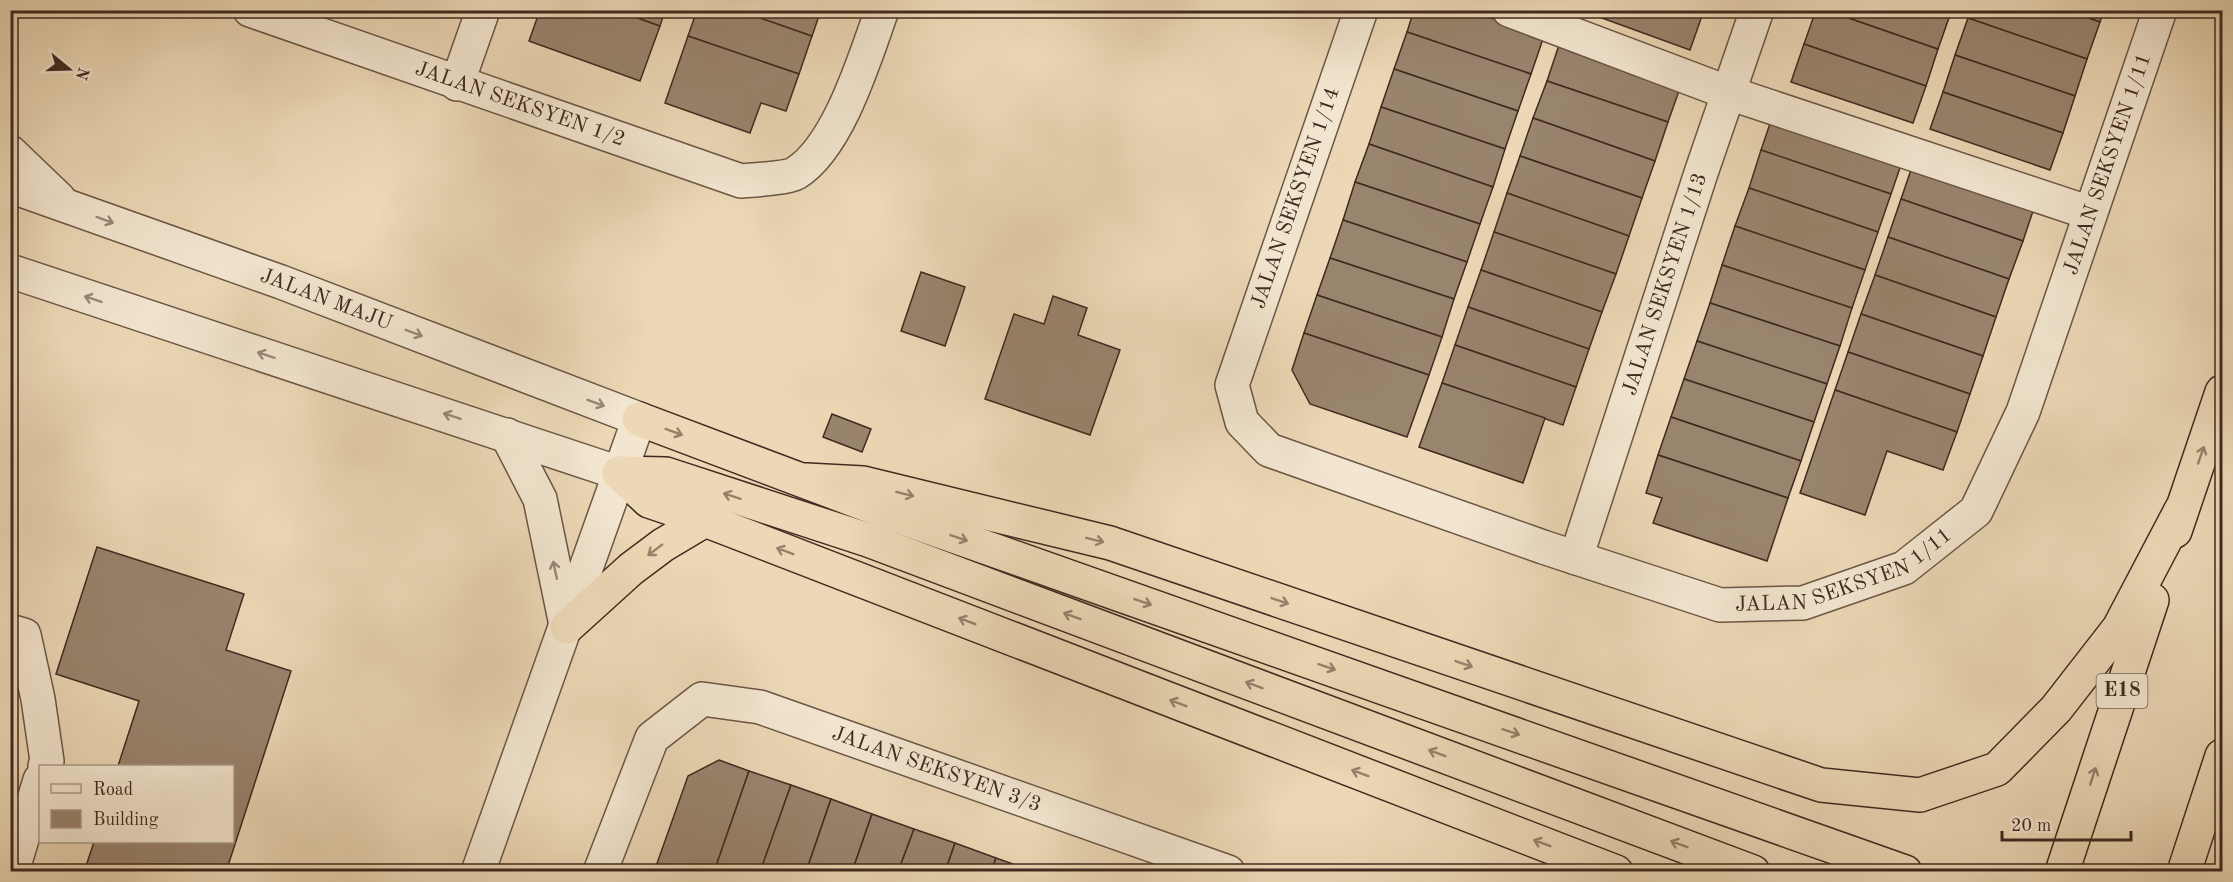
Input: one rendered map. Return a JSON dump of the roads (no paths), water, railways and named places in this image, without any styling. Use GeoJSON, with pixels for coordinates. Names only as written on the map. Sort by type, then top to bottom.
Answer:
{"type":"FeatureCollection","features":[{"type":"Feature","properties":{"kind":"highway","name":"E18"},"geometry":{"type":"LineString","coordinates":[[2062,872],[2181,510],[2223,392]]}},
{"type":"Feature","properties":{"kind":"highway"},"geometry":{"type":"LineString","coordinates":[[639,419],[906,519],[1905,872]]}},
{"type":"Feature","properties":{"kind":"highway"},"geometry":{"type":"LineString","coordinates":[[619,472],[650,501],[705,520],[1616,872]]}},
{"type":"Feature","properties":{"kind":"highway"},"geometry":{"type":"LineString","coordinates":[[619,472],[666,474],[868,540],[1753,872]]}},
{"type":"Feature","properties":{"kind":"highway"},"geometry":{"type":"LineString","coordinates":[[806,480],[863,483],[1110,543],[1821,785],[1920,795],[1997,770],[2056,709],[2119,628],[2181,510]]}},
{"type":"Feature","properties":{"kind":"highway"},"geometry":{"type":"LineString","coordinates":[[567,627],[631,569],[663,545],[705,520]]}},
{"type":"Feature","properties":{"kind":"highway"},"geometry":{"type":"LineString","coordinates":[[2184,872],[2223,756]]}},
{"type":"Feature","properties":{"kind":"street","name":"JALAN SEKSYEN 1/2"},"geometry":{"type":"LineString","coordinates":[[250,10],[741,182],[795,174],[817,153],[835,125],[858,77],[882,10]]}},
{"type":"Feature","properties":{"kind":"street"},"geometry":{"type":"LineString","coordinates":[[457,84],[483,10]]}},
{"type":"Feature","properties":{"kind":"street","name":"JALAN SEKSYEN 1/14"},"geometry":{"type":"LineString","coordinates":[[1232,385],[1361,10]]}},
{"type":"Feature","properties":{"kind":"street"},"geometry":{"type":"LineString","coordinates":[[1509,10],[1729,93],[2090,213]]}},
{"type":"Feature","properties":{"kind":"street","name":"JALAN SEKSYEN 1/13"},"geometry":{"type":"LineString","coordinates":[[1576,558],[1757,10]]}},
{"type":"Feature","properties":{"kind":"street","name":"JALAN SEKSYEN 1/11"},"geometry":{"type":"LineString","coordinates":[[1232,385],[1242,422],[1269,450],[1576,558],[1720,605],[1803,603],[1904,568],[1976,511],[2023,412],[2160,10]]}},
{"type":"Feature","properties":{"kind":"street"},"geometry":{"type":"LineString","coordinates":[[10,152],[67,206]]}},
{"type":"Feature","properties":{"kind":"street","name":"JALAN MAJU"},"geometry":{"type":"LineString","coordinates":[[10,186],[280,282],[639,419]]}},
{"type":"Feature","properties":{"kind":"street"},"geometry":{"type":"LineString","coordinates":[[10,271],[619,472]]}},
{"type":"Feature","properties":{"kind":"street"},"geometry":{"type":"LineString","coordinates":[[478,872],[567,627],[639,419]]}},
{"type":"Feature","properties":{"kind":"street"},"geometry":{"type":"LineString","coordinates":[[507,435],[540,499],[567,627]]}},
{"type":"Feature","properties":{"kind":"street"},"geometry":{"type":"LineString","coordinates":[[10,631],[24,635],[38,699],[45,765]]}},
{"type":"Feature","properties":{"kind":"street","name":"JALAN SEKSYEN 3/3"},"geometry":{"type":"LineString","coordinates":[[600,872],[652,738],[702,699],[760,707],[1228,872]]}},
{"type":"Feature","properties":{"kind":"street"},"geometry":{"type":"LineString","coordinates":[[12,872],[17,828],[39,782]]}}]}
